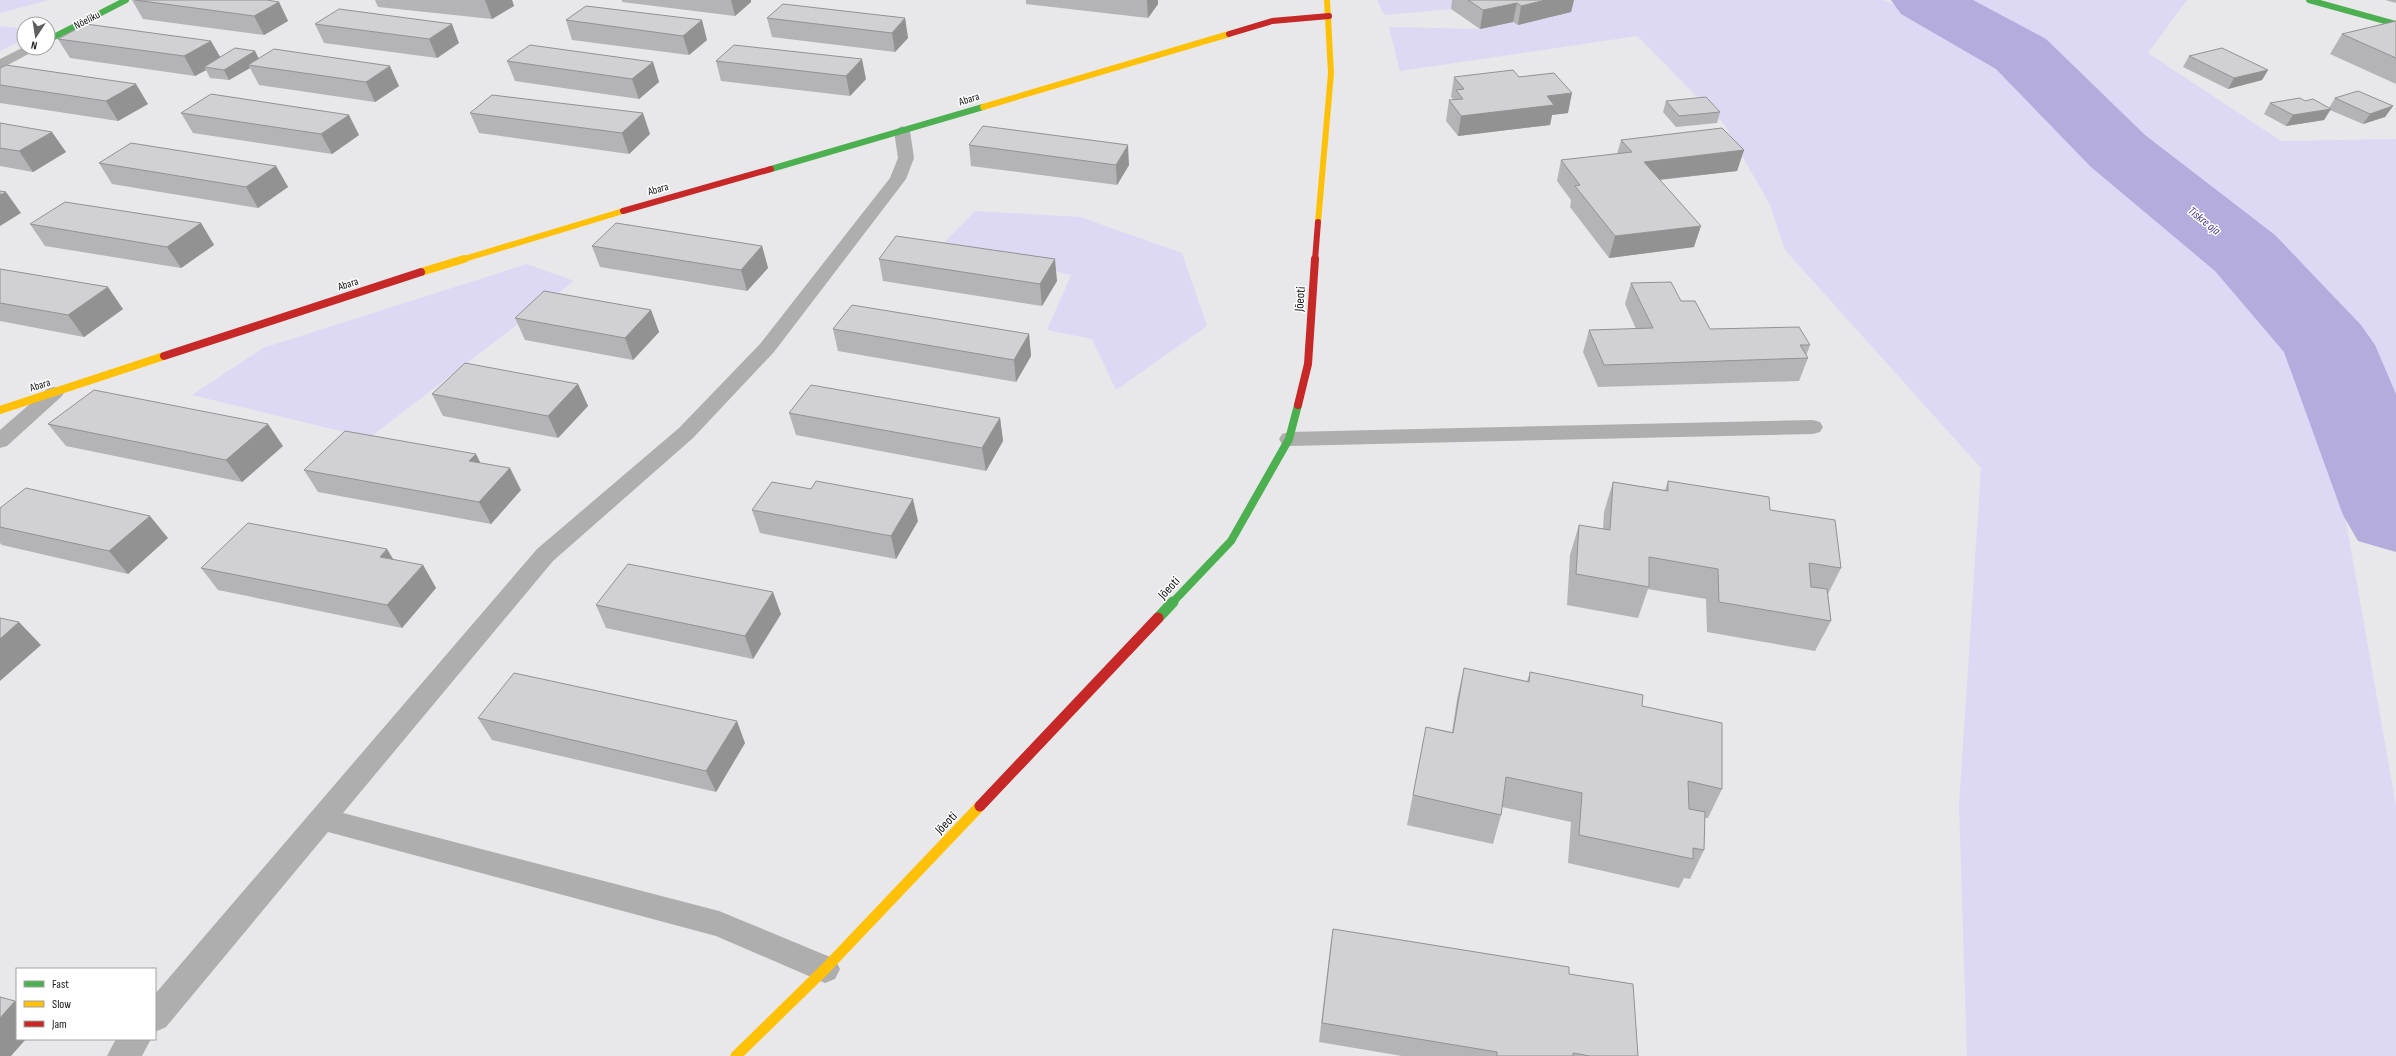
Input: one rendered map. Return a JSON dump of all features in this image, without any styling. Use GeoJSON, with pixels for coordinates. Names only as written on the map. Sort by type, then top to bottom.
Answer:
{"type":"FeatureCollection","features":[{"type":"Feature","properties":{"kind":"street","name":"Nõeliku"},"geometry":{"type":"LineString","coordinates":[[56,36],[126,0]]}},
{"type":"Feature","properties":{"kind":"street","name":"Jõeoti"},"geometry":{"type":"LineString","coordinates":[[736,1056],[825,969],[1231,541],[1290,439],[1308,364],[1322,161],[1331,73],[1327,0]]}},
{"type":"Feature","properties":{"kind":"street"},"geometry":{"type":"LineString","coordinates":[[2309,0],[2396,24]]}},
{"type":"Feature","properties":{"kind":"street","name":"Abara"},"geometry":{"type":"LineString","coordinates":[[0,410],[478,253],[902,131],[1272,21],[1329,16]]}},
{"type":"Feature","properties":{"kind":"street"},"geometry":{"type":"LineString","coordinates":[[0,65],[17,56]]}},
{"type":"Feature","properties":{"kind":"street"},"geometry":{"type":"LineString","coordinates":[[156,1016],[545,555],[686,433],[767,348],[898,179],[906,158],[902,131]]}},
{"type":"Feature","properties":{"kind":"street"},"geometry":{"type":"LineString","coordinates":[[0,441],[54,393]]}},
{"type":"Feature","properties":{"kind":"street"},"geometry":{"type":"LineString","coordinates":[[1290,439],[1813,427]]}},
{"type":"Feature","properties":{"kind":"street"},"geometry":{"type":"LineString","coordinates":[[321,819],[719,924],[825,969]]}},
{"type":"Feature","properties":{"kind":"street"},"geometry":{"type":"LineString","coordinates":[[122,1056],[135,1040]]}},
{"type":"Feature","properties":{"kind":"shaded area"},"geometry":{"type":"Polygon","coordinates":[[[0,0],[49,0],[0,13],[0,0]]]}},
{"type":"Feature","properties":{"kind":"shaded area"},"geometry":{"type":"Polygon","coordinates":[[[1377,0],[1491,0],[1451,9],[1384,15],[1377,0]]]}},
{"type":"Feature","properties":{"kind":"shaded area"},"geometry":{"type":"Polygon","coordinates":[[[1552,0],[1883,0],[1958,31],[2088,153],[2280,323],[2346,521],[2396,806],[2396,1056],[1967,1056],[1959,806],[1981,468],[1785,250],[1770,205],[1724,124],[1637,36],[1400,71],[1389,27],[1480,29],[1513,22],[1518,25],[1571,12],[1552,0]]]}},
{"type":"Feature","properties":{"kind":"shaded area"},"geometry":{"type":"Polygon","coordinates":[[[1963,0],[2187,0],[2148,53],[2281,141],[2396,139],[2396,409],[2338,308],[2171,169],[2049,53],[1963,0]]]}},
{"type":"Feature","properties":{"kind":"shaded area"},"geometry":{"type":"Polygon","coordinates":[[[0,26],[16,28],[16,43],[0,51],[0,26]]]}},
{"type":"Feature","properties":{"kind":"shaded area"},"geometry":{"type":"Polygon","coordinates":[[[975,211],[1080,217],[1182,253],[1207,326],[1116,390],[1092,339],[1047,330],[1071,275],[943,244],[975,211]]]}},
{"type":"Feature","properties":{"kind":"shaded area"},"geometry":{"type":"Polygon","coordinates":[[[527,264],[574,281],[369,438],[192,395],[263,348],[527,264]]]}},
{"type":"Feature","properties":{"kind":"building"},"geometry":{"type":"Polygon","coordinates":[[[135,0],[267,0],[279,2],[254,16],[135,0]]]}},
{"type":"Feature","properties":{"kind":"building"},"geometry":{"type":"Polygon","coordinates":[[[1468,0],[1546,0],[1521,6],[1517,3],[1483,10],[1468,0]]]}},
{"type":"Feature","properties":{"kind":"building"},"geometry":{"type":"Polygon","coordinates":[[[783,4],[905,18],[892,33],[767,18],[783,4]]]}},
{"type":"Feature","properties":{"kind":"building"},"geometry":{"type":"Polygon","coordinates":[[[586,6],[702,20],[683,36],[566,20],[586,6]]]}},
{"type":"Feature","properties":{"kind":"building"},"geometry":{"type":"Polygon","coordinates":[[[339,9],[452,24],[429,39],[315,24],[339,9]]]}},
{"type":"Feature","properties":{"kind":"building"},"geometry":{"type":"Polygon","coordinates":[[[2396,21],[2396,58],[2342,34],[2396,21]]]}},
{"type":"Feature","properties":{"kind":"building"},"geometry":{"type":"Polygon","coordinates":[[[86,24],[211,41],[184,56],[58,39],[86,24]]]}},
{"type":"Feature","properties":{"kind":"building"},"geometry":{"type":"Polygon","coordinates":[[[530,45],[653,62],[632,79],[507,61],[530,45]]]}},
{"type":"Feature","properties":{"kind":"building"},"geometry":{"type":"Polygon","coordinates":[[[734,45],[862,59],[846,76],[716,61],[734,45]]]}},
{"type":"Feature","properties":{"kind":"building"},"geometry":{"type":"Polygon","coordinates":[[[235,48],[255,51],[224,70],[204,67],[235,48]]]}},
{"type":"Feature","properties":{"kind":"building"},"geometry":{"type":"Polygon","coordinates":[[[2222,48],[2268,70],[2234,78],[2189,56],[2222,48]]]}},
{"type":"Feature","properties":{"kind":"building"},"geometry":{"type":"Polygon","coordinates":[[[274,49],[390,66],[366,82],[248,65],[274,49]]]}},
{"type":"Feature","properties":{"kind":"building"},"geometry":{"type":"Polygon","coordinates":[[[6,65],[136,84],[106,101],[0,85],[0,68],[6,65]]]}},
{"type":"Feature","properties":{"kind":"building"},"geometry":{"type":"Polygon","coordinates":[[[1513,70],[1519,77],[1554,73],[1572,93],[1547,96],[1554,105],[1461,116],[1449,100],[1463,99],[1456,90],[1464,89],[1454,77],[1513,70]]]}},
{"type":"Feature","properties":{"kind":"building"},"geometry":{"type":"Polygon","coordinates":[[[2358,91],[2393,106],[2370,114],[2335,98],[2358,91]]]}},
{"type":"Feature","properties":{"kind":"building"},"geometry":{"type":"Polygon","coordinates":[[[211,94],[349,115],[321,134],[181,113],[211,94]]]}},
{"type":"Feature","properties":{"kind":"building"},"geometry":{"type":"Polygon","coordinates":[[[492,95],[643,113],[622,133],[470,113],[492,95]]]}},
{"type":"Feature","properties":{"kind":"building"},"geometry":{"type":"Polygon","coordinates":[[[1706,97],[1720,112],[1679,116],[1666,101],[1706,97]]]}},
{"type":"Feature","properties":{"kind":"building"},"geometry":{"type":"Polygon","coordinates":[[[2300,98],[2305,101],[2313,99],[2331,109],[2293,115],[2270,103],[2300,98]]]}},
{"type":"Feature","properties":{"kind":"building"},"geometry":{"type":"Polygon","coordinates":[[[0,123],[52,132],[19,151],[0,148],[0,123]]]}},
{"type":"Feature","properties":{"kind":"building"},"geometry":{"type":"Polygon","coordinates":[[[983,126],[1128,145],[1116,165],[969,145],[983,126]]]}},
{"type":"Feature","properties":{"kind":"building"},"geometry":{"type":"Polygon","coordinates":[[[1722,128],[1744,150],[1644,162],[1701,226],[1615,236],[1575,186],[1580,185],[1561,160],[1632,152],[1621,140],[1722,128]]]}},
{"type":"Feature","properties":{"kind":"building"},"geometry":{"type":"Polygon","coordinates":[[[131,143],[276,166],[246,187],[99,163],[131,143]]]}},
{"type":"Feature","properties":{"kind":"building"},"geometry":{"type":"Polygon","coordinates":[[[0,191],[6,192],[0,195],[0,191]]]}},
{"type":"Feature","properties":{"kind":"building"},"geometry":{"type":"Polygon","coordinates":[[[65,202],[201,223],[167,247],[30,224],[65,202]]]}},
{"type":"Feature","properties":{"kind":"building"},"geometry":{"type":"Polygon","coordinates":[[[616,223],[762,246],[741,270],[592,246],[616,223]]]}},
{"type":"Feature","properties":{"kind":"building"},"geometry":{"type":"Polygon","coordinates":[[[896,236],[1055,259],[1040,284],[879,259],[896,236]]]}},
{"type":"Feature","properties":{"kind":"building"},"geometry":{"type":"Polygon","coordinates":[[[0,269],[108,287],[68,315],[0,303],[0,269]]]}},
{"type":"Feature","properties":{"kind":"building"},"geometry":{"type":"Polygon","coordinates":[[[1671,282],[1681,301],[1695,301],[1710,329],[1799,327],[1810,345],[1800,345],[1808,358],[1604,365],[1589,330],[1653,328],[1631,283],[1671,282]]]}},
{"type":"Feature","properties":{"kind":"building"},"geometry":{"type":"Polygon","coordinates":[[[544,291],[651,310],[625,338],[515,318],[544,291]]]}},
{"type":"Feature","properties":{"kind":"building"},"geometry":{"type":"Polygon","coordinates":[[[852,305],[1029,334],[1014,360],[833,329],[852,305]]]}},
{"type":"Feature","properties":{"kind":"building"},"geometry":{"type":"Polygon","coordinates":[[[465,363],[578,384],[548,416],[432,394],[465,363]]]}},
{"type":"Feature","properties":{"kind":"building"},"geometry":{"type":"Polygon","coordinates":[[[811,385],[1000,418],[982,448],[789,413],[811,385]]]}},
{"type":"Feature","properties":{"kind":"building"},"geometry":{"type":"Polygon","coordinates":[[[94,390],[268,424],[226,460],[48,424],[94,390]]]}},
{"type":"Feature","properties":{"kind":"building"},"geometry":{"type":"Polygon","coordinates":[[[345,431],[476,454],[469,461],[510,468],[479,502],[304,470],[345,431]]]}},
{"type":"Feature","properties":{"kind":"building"},"geometry":{"type":"Polygon","coordinates":[[[816,481],[913,499],[891,536],[752,510],[772,482],[811,489],[816,481]]]}},
{"type":"Feature","properties":{"kind":"building"},"geometry":{"type":"Polygon","coordinates":[[[1668,481],[1769,497],[1770,510],[1835,520],[1841,568],[1809,563],[1811,587],[1827,589],[1831,621],[1719,602],[1718,569],[1649,557],[1649,587],[1576,574],[1579,525],[1610,530],[1613,482],[1668,491],[1668,481]]]}},
{"type":"Feature","properties":{"kind":"building"},"geometry":{"type":"Polygon","coordinates":[[[26,488],[150,516],[109,551],[0,527],[0,508],[26,488]]]}},
{"type":"Feature","properties":{"kind":"building"},"geometry":{"type":"Polygon","coordinates":[[[248,523],[387,549],[380,557],[423,565],[387,605],[201,568],[248,523]]]}},
{"type":"Feature","properties":{"kind":"building"},"geometry":{"type":"Polygon","coordinates":[[[628,564],[773,592],[745,636],[596,605],[628,564]]]}},
{"type":"Feature","properties":{"kind":"building"},"geometry":{"type":"Polygon","coordinates":[[[0,618],[19,622],[0,639],[0,618]]]}},
{"type":"Feature","properties":{"kind":"building"},"geometry":{"type":"Polygon","coordinates":[[[1464,668],[1529,682],[1530,672],[1643,695],[1642,706],[1722,723],[1722,789],[1688,781],[1689,809],[1705,812],[1704,850],[1693,848],[1693,859],[1579,835],[1582,793],[1506,777],[1501,815],[1413,795],[1426,727],[1453,733],[1464,668]]]}},
{"type":"Feature","properties":{"kind":"building"},"geometry":{"type":"Polygon","coordinates":[[[514,673],[737,721],[706,771],[478,718],[514,673]]]}},
{"type":"Feature","properties":{"kind":"building"},"geometry":{"type":"Polygon","coordinates":[[[1333,929],[1569,967],[1569,974],[1633,984],[1638,1056],[1590,1056],[1573,1053],[1573,1056],[1497,1056],[1497,1052],[1322,1023],[1333,929]]]}},
{"type":"Feature","properties":{"kind":"building"},"geometry":{"type":"Polygon","coordinates":[[[0,997],[15,1001],[0,1018],[0,997]]]}},
{"type":"Feature","properties":{"kind":"waterway","name":"Tiskre oja"},"geometry":{"type":"LineString","coordinates":[[1924,0],[2021,54],[2118,151],[2245,253],[2328,345],[2396,515]]}},
{"type":"Feature","properties":{"kind":"traffic: fast"},"geometry":{"type":"LineString","coordinates":[[56,36],[126,0]]}},
{"type":"Feature","properties":{"kind":"traffic: fast"},"geometry":{"type":"LineString","coordinates":[[2309,0],[2396,24]]}},
{"type":"Feature","properties":{"kind":"traffic: fast"},"geometry":{"type":"LineString","coordinates":[[771,169],[983,107]]}},
{"type":"Feature","properties":{"kind":"traffic: fast"},"geometry":{"type":"LineString","coordinates":[[1158,618],[1231,541],[1289,439],[1298,405]]}},
{"type":"Feature","properties":{"kind":"traffic: slow"},"geometry":{"type":"LineString","coordinates":[[1318,222],[1331,73],[1327,0]]}},
{"type":"Feature","properties":{"kind":"traffic: slow"},"geometry":{"type":"LineString","coordinates":[[983,107],[1229,34]]}},
{"type":"Feature","properties":{"kind":"traffic: slow"},"geometry":{"type":"LineString","coordinates":[[421,272],[623,211]]}},
{"type":"Feature","properties":{"kind":"traffic: slow"},"geometry":{"type":"LineString","coordinates":[[0,410],[164,356]]}},
{"type":"Feature","properties":{"kind":"traffic: slow"},"geometry":{"type":"LineString","coordinates":[[736,1056],[825,969],[980,806]]}},
{"type":"Feature","properties":{"kind":"traffic: jam"},"geometry":{"type":"LineString","coordinates":[[1229,34],[1272,21],[1329,16]]}},
{"type":"Feature","properties":{"kind":"traffic: jam"},"geometry":{"type":"LineString","coordinates":[[623,211],[771,169]]}},
{"type":"Feature","properties":{"kind":"traffic: jam"},"geometry":{"type":"LineString","coordinates":[[1298,405],[1308,364],[1318,222]]}},
{"type":"Feature","properties":{"kind":"traffic: jam"},"geometry":{"type":"LineString","coordinates":[[164,356],[421,272]]}},
{"type":"Feature","properties":{"kind":"traffic: jam"},"geometry":{"type":"LineString","coordinates":[[980,806],[1158,618]]}}]}
